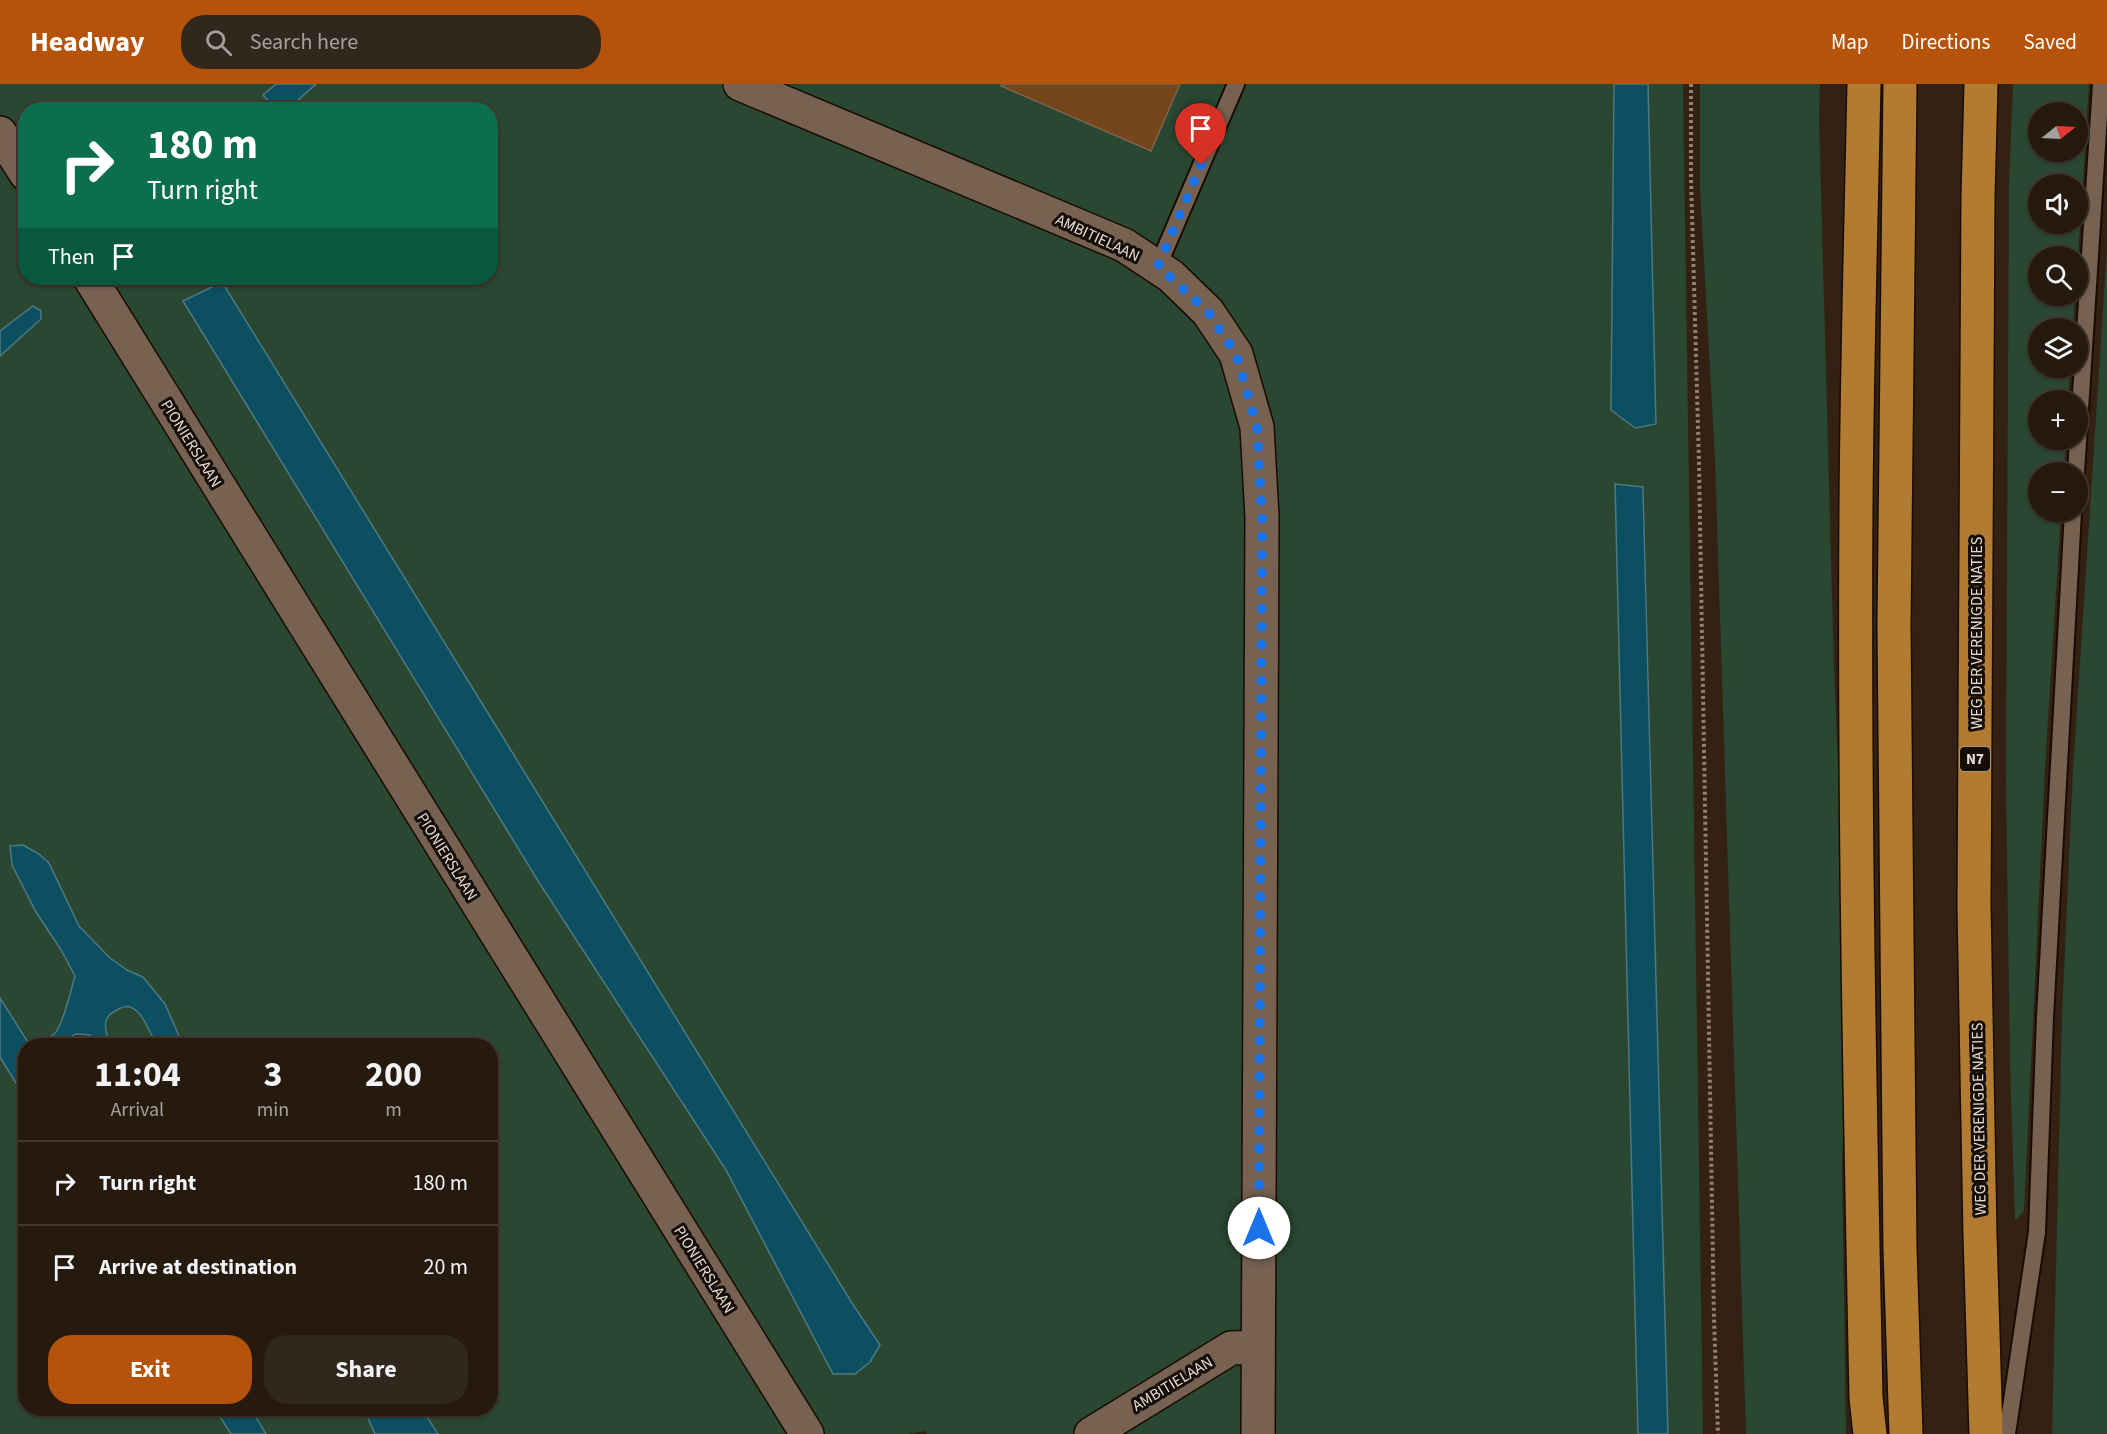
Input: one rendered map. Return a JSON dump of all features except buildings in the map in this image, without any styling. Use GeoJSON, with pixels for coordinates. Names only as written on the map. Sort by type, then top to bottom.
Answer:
{"type":"FeatureCollection","features":[{"type":"Feature","properties":{"kind":"highway"},"geometry":{"type":"LineString","coordinates":[[1864,84],[1856,506],[1857,777],[1866,1398],[1870,1434]]}},
{"type":"Feature","properties":{"kind":"highway"},"geometry":{"type":"LineString","coordinates":[[1900,84],[1894,625],[1900,1249],[1906,1434]]}},
{"type":"Feature","properties":{"kind":"highway","name":"WEG DER VERENIGDE NATIES"},"geometry":{"type":"LineString","coordinates":[[1981,84],[1978,197],[1974,905],[1986,1434]]}},
{"type":"Feature","properties":{"kind":"street","name":"AMBITIELAAN"},"geometry":{"type":"LineString","coordinates":[[740,84],[1124,245],[1158,266],[1208,312],[1236,354],[1257,427],[1262,517],[1258,1434]]}},
{"type":"Feature","properties":{"kind":"street"},"geometry":{"type":"LineString","coordinates":[[0,133],[18,161]]}},
{"type":"Feature","properties":{"kind":"street","name":"PIONIERSLAAN"},"geometry":{"type":"LineString","coordinates":[[94,285],[807,1434]]}},
{"type":"Feature","properties":{"kind":"street","name":"AMBITIELAAN"},"geometry":{"type":"LineString","coordinates":[[1091,1434],[1230,1348],[1258,1347]]}},
{"type":"Feature","properties":{"kind":"lane"},"geometry":{"type":"LineString","coordinates":[[1158,266],[1236,84]]}},
{"type":"Feature","properties":{"kind":"lane"},"geometry":{"type":"LineString","coordinates":[[2077,462],[2101,84]]}},
{"type":"Feature","properties":{"kind":"lane"},"geometry":{"type":"LineString","coordinates":[[2007,1434],[2037,1232],[2047,994],[2072,522]]}},
{"type":"Feature","properties":{"kind":"path"},"geometry":{"type":"LineString","coordinates":[[1692,84],[1691,178],[1700,475],[1718,1434]]}},
{"type":"Feature","properties":{"kind":"green space"},"geometry":{"type":"Polygon","coordinates":[[[0,84],[1614,84],[1611,410],[1635,428],[1656,423],[1648,84],[1683,84],[1703,1434],[1668,1434],[1644,487],[1615,484],[1638,1434],[927,1434],[925,1431],[908,1434],[438,1434],[426,1416],[498,1416],[498,1038],[182,1038],[143,977],[127,970],[110,958],[79,926],[49,863],[61,950],[75,976],[62,1021],[51,1037],[25,1038],[0,998],[0,356],[41,319],[41,311],[33,306],[0,331],[0,84]],[[18,102],[18,285],[216,285],[183,301],[540,884],[726,1170],[833,1374],[880,1345],[224,285],[498,285],[498,102],[18,102]]]}},
{"type":"Feature","properties":{"kind":"green space"},"geometry":{"type":"Polygon","coordinates":[[[1700,84],[1820,84],[1834,668],[1847,984],[1842,1171],[1846,1434],[1746,1434],[1715,460],[1700,190],[1700,84]]]}},
{"type":"Feature","properties":{"kind":"green space"},"geometry":{"type":"Polygon","coordinates":[[[2013,84],[2089,84],[2088,102],[2028,102],[2028,162],[2084,162],[2083,174],[2028,174],[2028,234],[2080,234],[2079,246],[2028,246],[2028,306],[2074,306],[2074,318],[2028,318],[2028,378],[2069,378],[2069,390],[2028,390],[2028,450],[2065,450],[2065,462],[2028,462],[2028,522],[2060,522],[2045,769],[2024,1211],[2015,1221],[2010,1066],[2006,782],[2009,181],[2013,84]]]}},
{"type":"Feature","properties":{"kind":"green space"},"geometry":{"type":"Polygon","coordinates":[[[2107,248],[2107,1434],[2052,1434],[2062,1016],[2073,770],[2107,248]]]}},
{"type":"Feature","properties":{"kind":"green space"},"geometry":{"type":"Polygon","coordinates":[[[125,1006],[131,1008],[140,1016],[153,1038],[108,1038],[105,1021],[112,1013],[125,1006]]]}},
{"type":"Feature","properties":{"kind":"green space"},"geometry":{"type":"Polygon","coordinates":[[[0,1057],[18,1087],[18,1416],[219,1416],[231,1434],[0,1434],[0,1057]]]}},
{"type":"Feature","properties":{"kind":"green space"},"geometry":{"type":"Polygon","coordinates":[[[255,1416],[367,1416],[375,1434],[266,1434],[255,1416]]]}},
{"type":"Feature","properties":{"kind":"water"},"geometry":{"type":"Polygon","coordinates":[[[276,84],[316,84],[296,102],[269,102],[263,95],[276,84]]]}},
{"type":"Feature","properties":{"kind":"water"},"geometry":{"type":"Polygon","coordinates":[[[1614,84],[1648,84],[1656,424],[1635,428],[1611,410],[1614,84]]]}},
{"type":"Feature","properties":{"kind":"water"},"geometry":{"type":"Polygon","coordinates":[[[216,285],[224,285],[880,1345],[870,1362],[855,1374],[833,1374],[726,1170],[540,884],[183,301],[216,285]]]}},
{"type":"Feature","properties":{"kind":"water"},"geometry":{"type":"Polygon","coordinates":[[[33,306],[41,311],[41,319],[0,356],[0,331],[33,306]]]}},
{"type":"Feature","properties":{"kind":"water"},"geometry":{"type":"Polygon","coordinates":[[[1615,484],[1643,487],[1668,1434],[1638,1434],[1615,484]]]}},
{"type":"Feature","properties":{"kind":"water"},"geometry":{"type":"Polygon","coordinates":[[[23,845],[49,863],[79,926],[110,958],[127,970],[143,977],[165,1004],[180,1038],[154,1038],[139,1013],[126,1006],[108,1017],[105,1025],[108,1038],[92,1038],[90,1035],[76,1034],[68,1038],[47,1038],[59,1027],[75,976],[36,912],[12,865],[10,846],[23,845]]]}},
{"type":"Feature","properties":{"kind":"water"},"geometry":{"type":"Polygon","coordinates":[[[0,998],[25,1038],[18,1038],[18,1087],[0,1057],[0,998]]]}},
{"type":"Feature","properties":{"kind":"water"},"geometry":{"type":"Polygon","coordinates":[[[219,1416],[255,1416],[266,1434],[231,1434],[219,1416]]]}},
{"type":"Feature","properties":{"kind":"water"},"geometry":{"type":"Polygon","coordinates":[[[367,1416],[426,1416],[438,1434],[375,1434],[367,1416]]]}},
{"type":"Feature","properties":{"kind":"route"},"geometry":{"type":"LineString","coordinates":[[1201,165],[1158,266],[1208,312],[1236,354],[1257,427],[1262,517],[1259,1228]]}}]}
